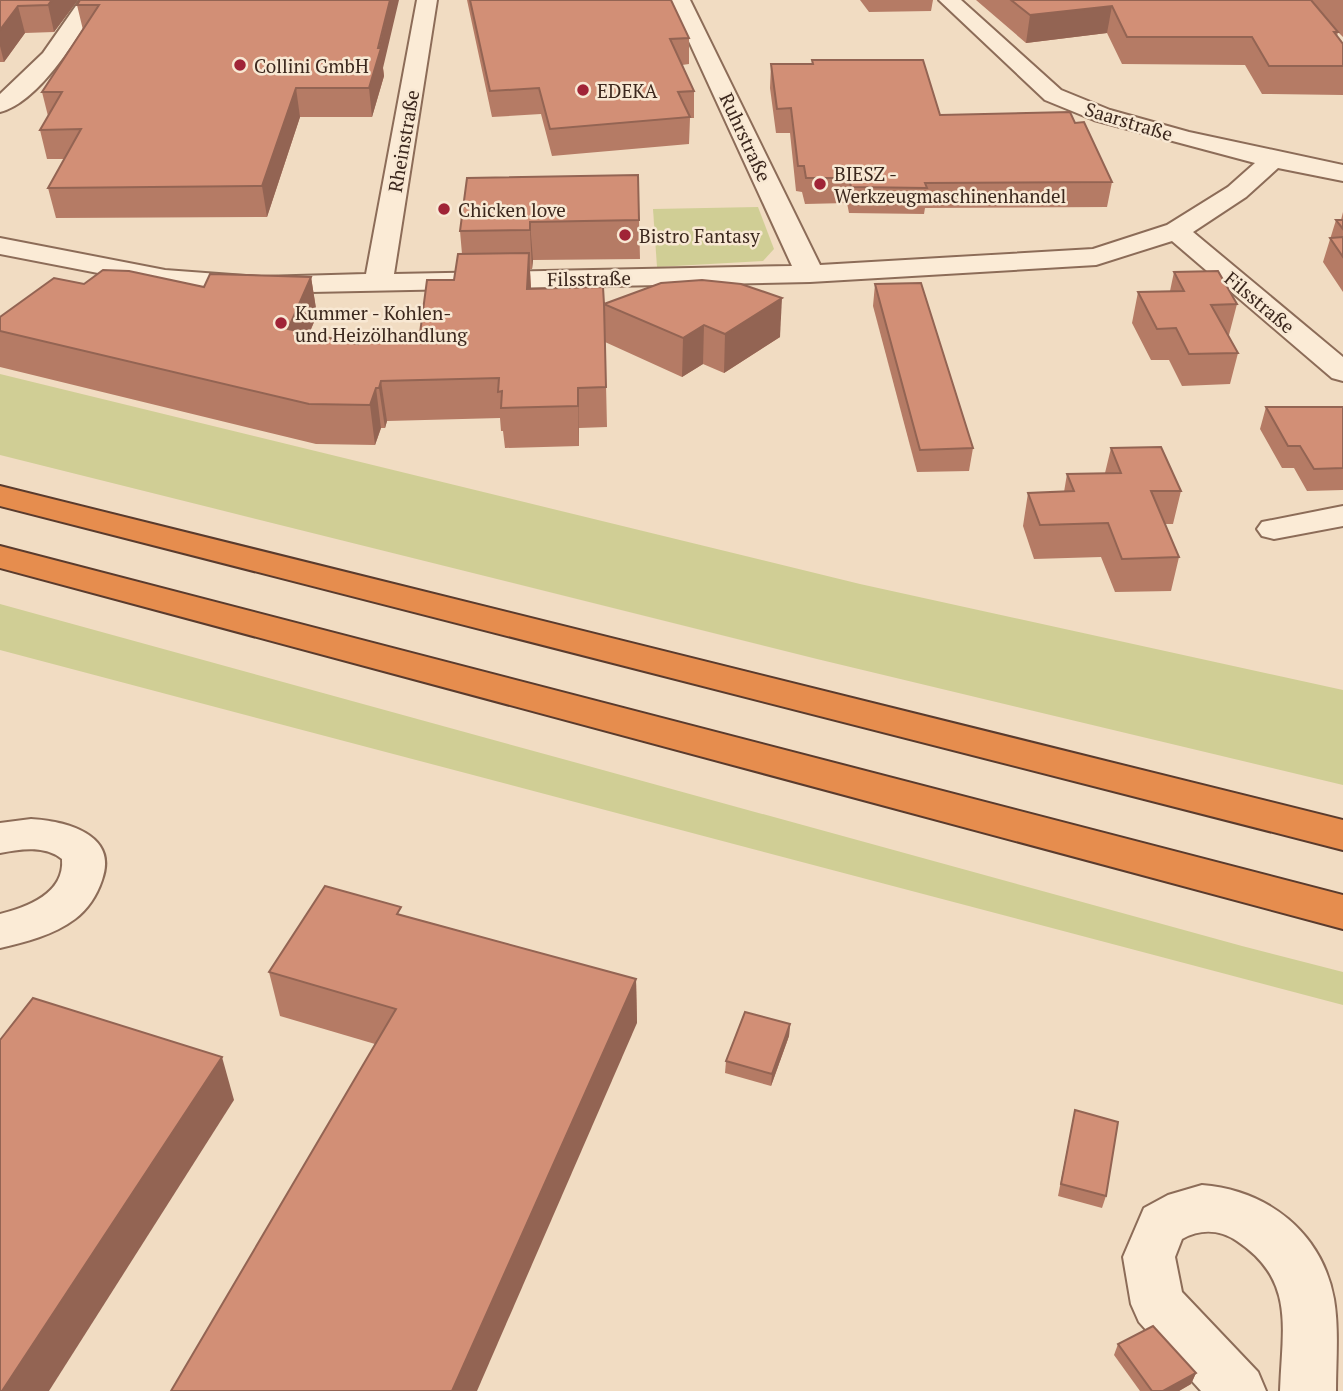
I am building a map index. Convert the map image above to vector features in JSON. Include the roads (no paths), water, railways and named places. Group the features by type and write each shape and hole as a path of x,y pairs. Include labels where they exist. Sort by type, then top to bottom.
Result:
{"highway":[{"path":"0,496 1343,835"},
{"path":"0,557 1343,912"}],"street":[{"path":"0,105 30,82 50,61 90,0"},
{"name":"Rheinstraße","path":"379,282 427,0"},
{"name":"Ruhrstraße","path":"680,0 810,274"},
{"name":"Saarstraße","path":"949,0 1054,95 1102,116 1273,160 1343,173"},
{"name":"Filsstraße","path":"0,246 165,278 261,285 810,274 1096,257 1176,231 1237,192 1273,160"},
{"name":"Filsstraße","path":"1176,231 1343,372"},
{"path":"1274,529 1343,516"},
{"path":"0,838 14,834 45,834 68,839 83,855 86,873 73,895 52,913 0,931"},
{"path":"1238,1391 1158,1304 1149,1257 1162,1224 1187,1211 1223,1210 1259,1223 1281,1246 1300,1272 1307,1304 1308,1391"}],"place":[{"name":"Collini GmbH","path":"240,65"},
{"name":"EDEKA","path":"583,90"},
{"name":"BIESZ - Werkzeugmaschinenhandel","path":"820,184"},
{"name":"Chicken love","path":"444,209"},
{"name":"Bistro Fantasy","path":"625,235"},
{"name":"Kummer - Kohlen- und Heizölhandlung","path":"281,323"}]}
